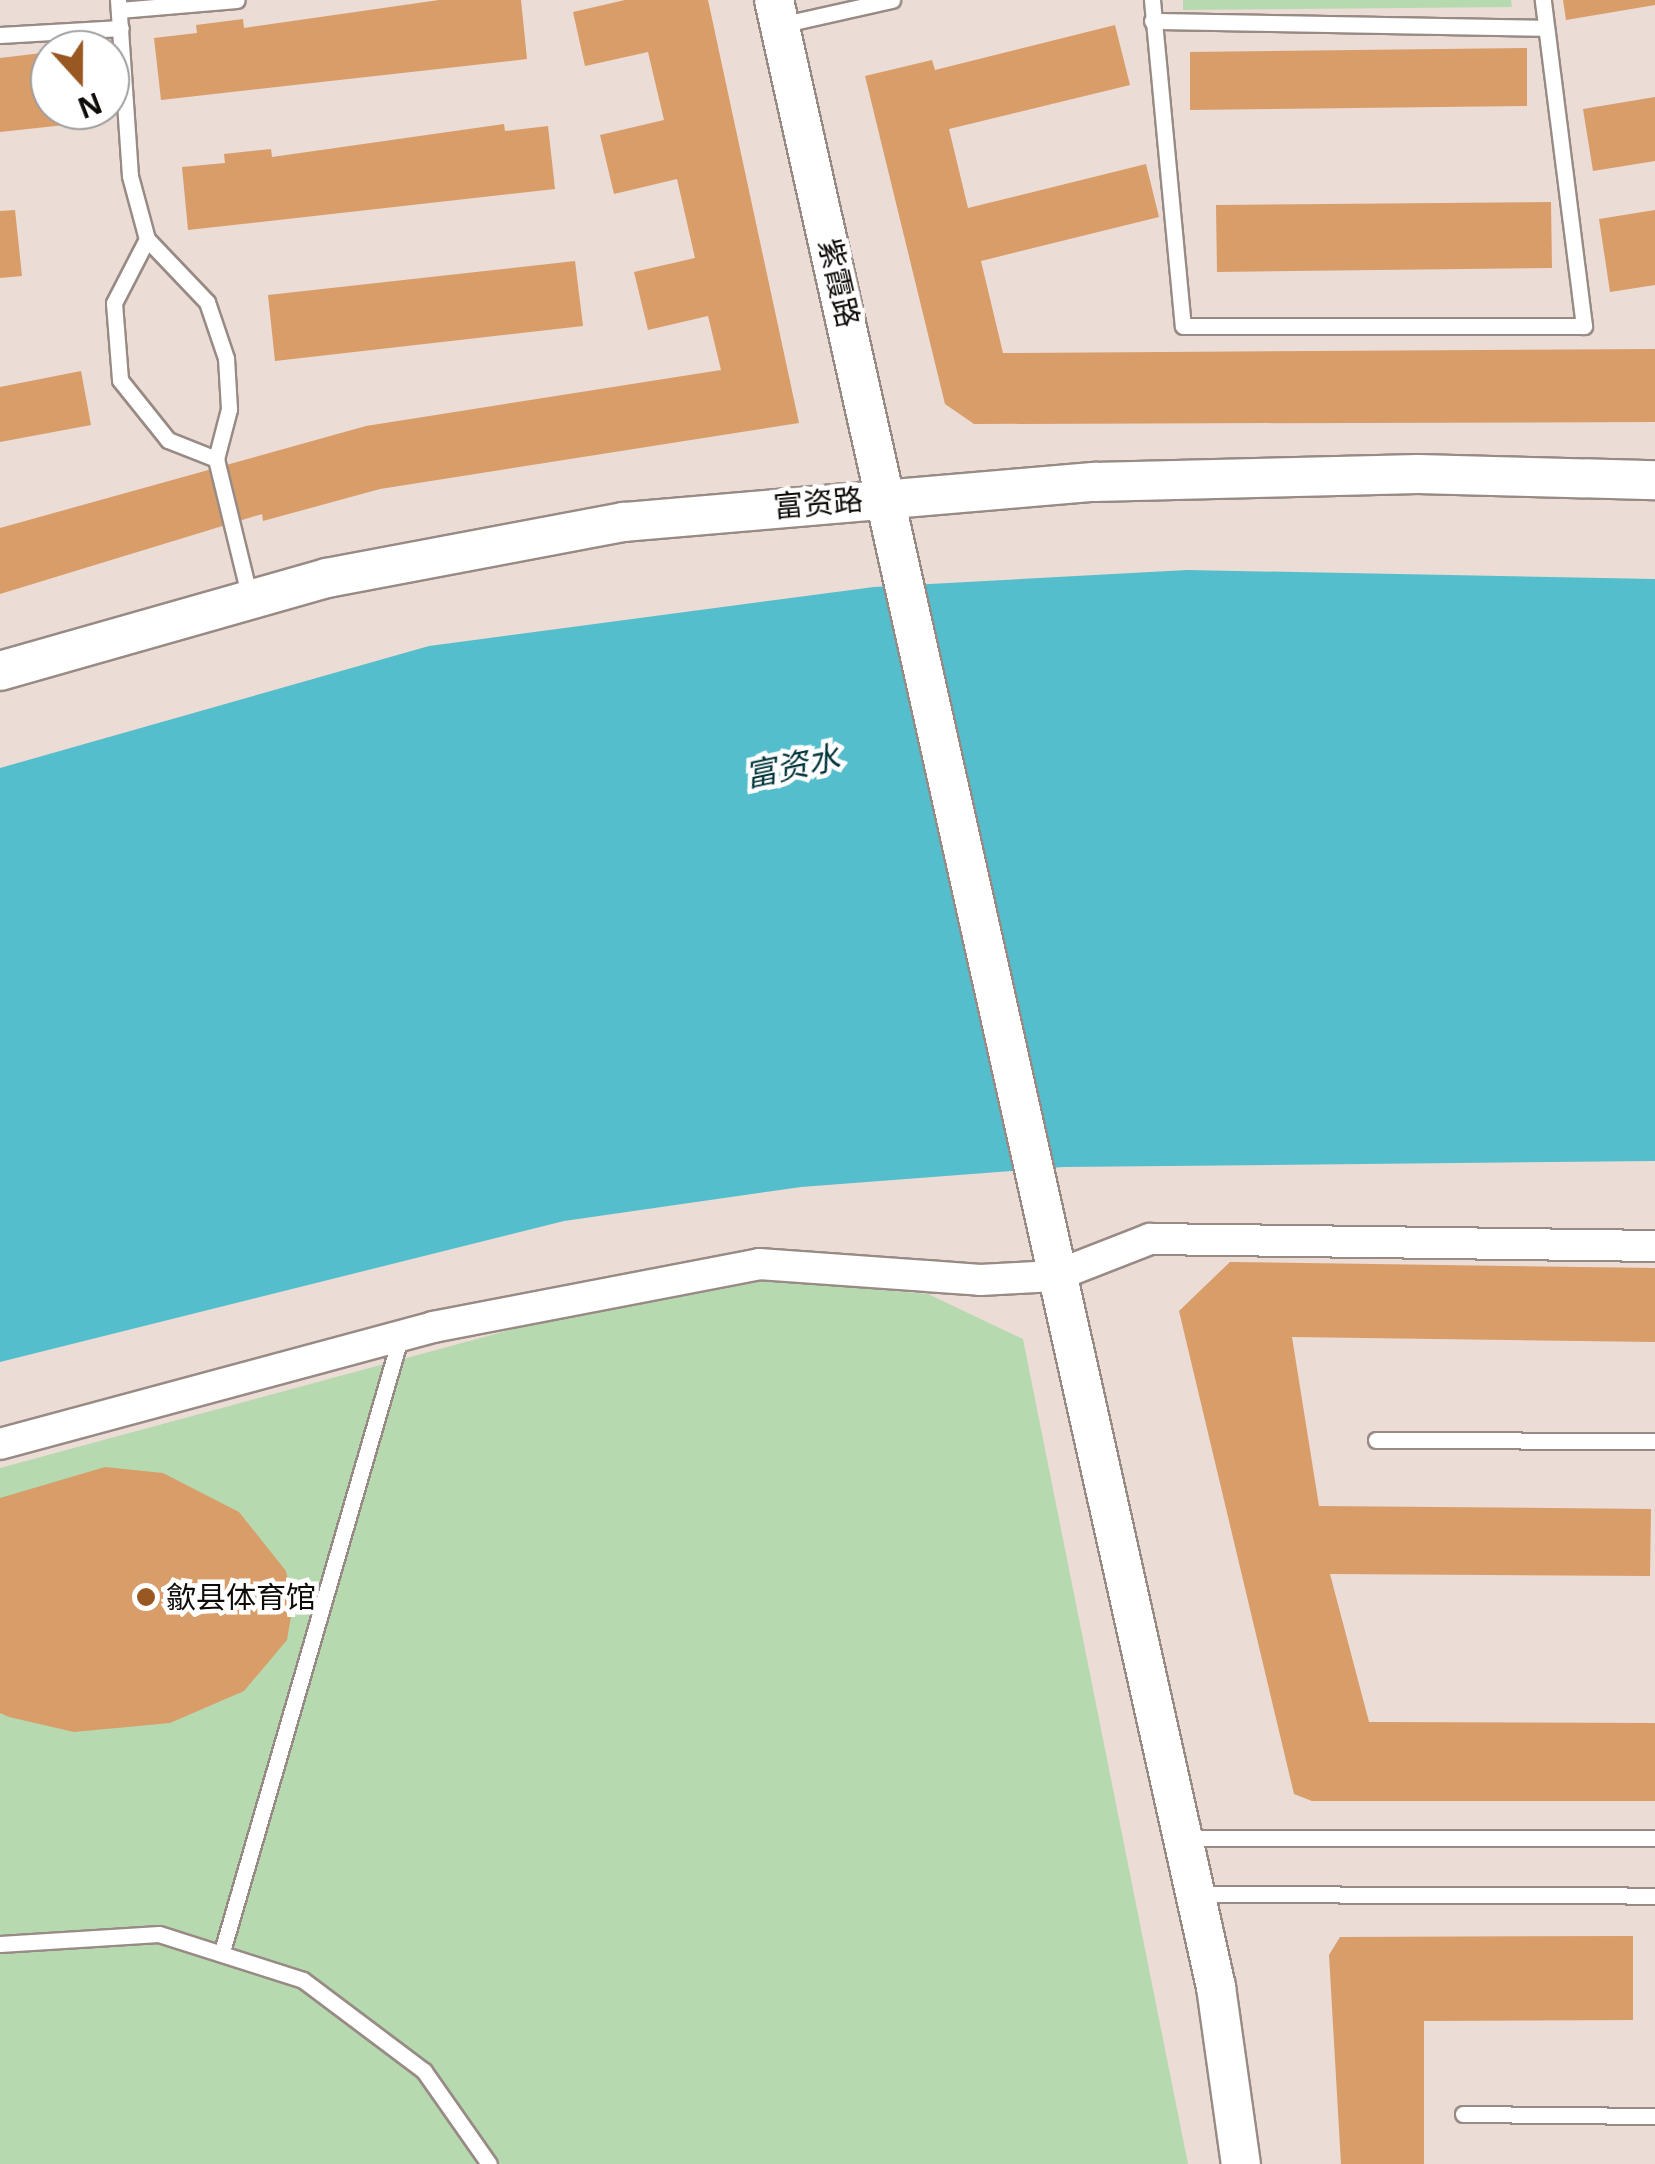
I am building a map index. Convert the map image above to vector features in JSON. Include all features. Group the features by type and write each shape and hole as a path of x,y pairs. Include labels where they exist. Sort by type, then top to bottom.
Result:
{"street":[{"name":"紫霞路","path":"777,13 887,497 1054,1276 1195,1894 1241,2164"},
{"name":"富资路","path":"0,671 250,600 528,536 887,497 1301,476 1655,480"},
{"path":"0,1444 401,1336 759,1264 1054,1276 1150,1239 1655,1246"}],"lane":[{"path":"237,0 119,5 130,176 147,239 190,278 219,330 229,384 216,458 250,600"},
{"path":"777,13 892,0"},
{"path":"1152,0 1183,326 1584,326 1543,0"},
{"path":"1152,21 1546,28"},
{"path":"0,35 121,28"},
{"path":"147,239 114,303 120,380 168,440 216,458"},
{"path":"224,1948 401,1336"},
{"path":"1376,1440 1655,1441"},
{"path":"1182,1838 1655,1838"},
{"path":"1195,1894 1655,1896"},
{"path":"0,1944 108,1931 224,1948 304,1980 387,2036 456,2110 489,2164"},
{"path":"1462,2114 1655,2116"}],"green space":[{"path":"1183,0 1511,0 1512,7 1183,10"},
{"path":"769,1280 928,1294 1023,1339 1188,2164 0,2164 0,1468 525,1326"}],"water":[{"name":"富资水","path":"1187,570 1655,579 1655,1161 1063,1167 801,1187 564,1221 0,1362 0,768 429,646 874,587"}],"building":[{"path":"439,0 521,0 527,59 161,100 154,38 197,33 196,25 243,19 244,28"},
{"path":"625,0 708,0 799,423 380,489 263,521 262,514 0,594 0,528 366,426 721,370 708,316 648,330 634,272 695,258 677,179 614,194 600,135 664,120 648,52 585,66 573,12"},
{"path":"1563,0 1655,0 1655,5 1566,20"},
{"path":"1115,25 1130,85 949,129 968,208 1146,164 1159,217 981,261 1003,353 1655,349 1655,422 974,424 945,404 865,76 932,60 935,70"},
{"path":"1527,48 1527,106 1190,110 1190,52"},
{"path":"30,54 30,129 0,132 0,58"},
{"path":"1655,97 1655,161 1593,171 1583,109"},
{"path":"504,124 505,131 548,126 555,189 188,230 182,167 225,163 224,154 271,149 272,157"},
{"path":"1551,202 1552,268 1217,272 1216,205"},
{"path":"15,210 22,276 0,278 0,211"},
{"path":"1655,210 1655,285 1610,292 1599,219"},
{"path":"575,261 583,326 275,361 268,295"},
{"path":"81,371 91,425 0,442 0,387"},
{"path":"1230,1262 1655,1268 1655,1342 1292,1337 1319,1506 1651,1509 1650,1576 1330,1574 1369,1722 1655,1723 1655,1801 1312,1801 1294,1794 1179,1311"},
{"name":"歙县体育馆","path":"105,1467 163,1473 239,1512 286,1571 293,1605 287,1640 244,1691 170,1723 74,1732 9,1717 0,1713 0,1498"},
{"path":"1633,1936 1633,2020 1424,2021 1424,2164 1341,2164 1329,1955 1340,1937"}],"place":[{"name":"歙县体育馆","path":"146,1597"}]}
